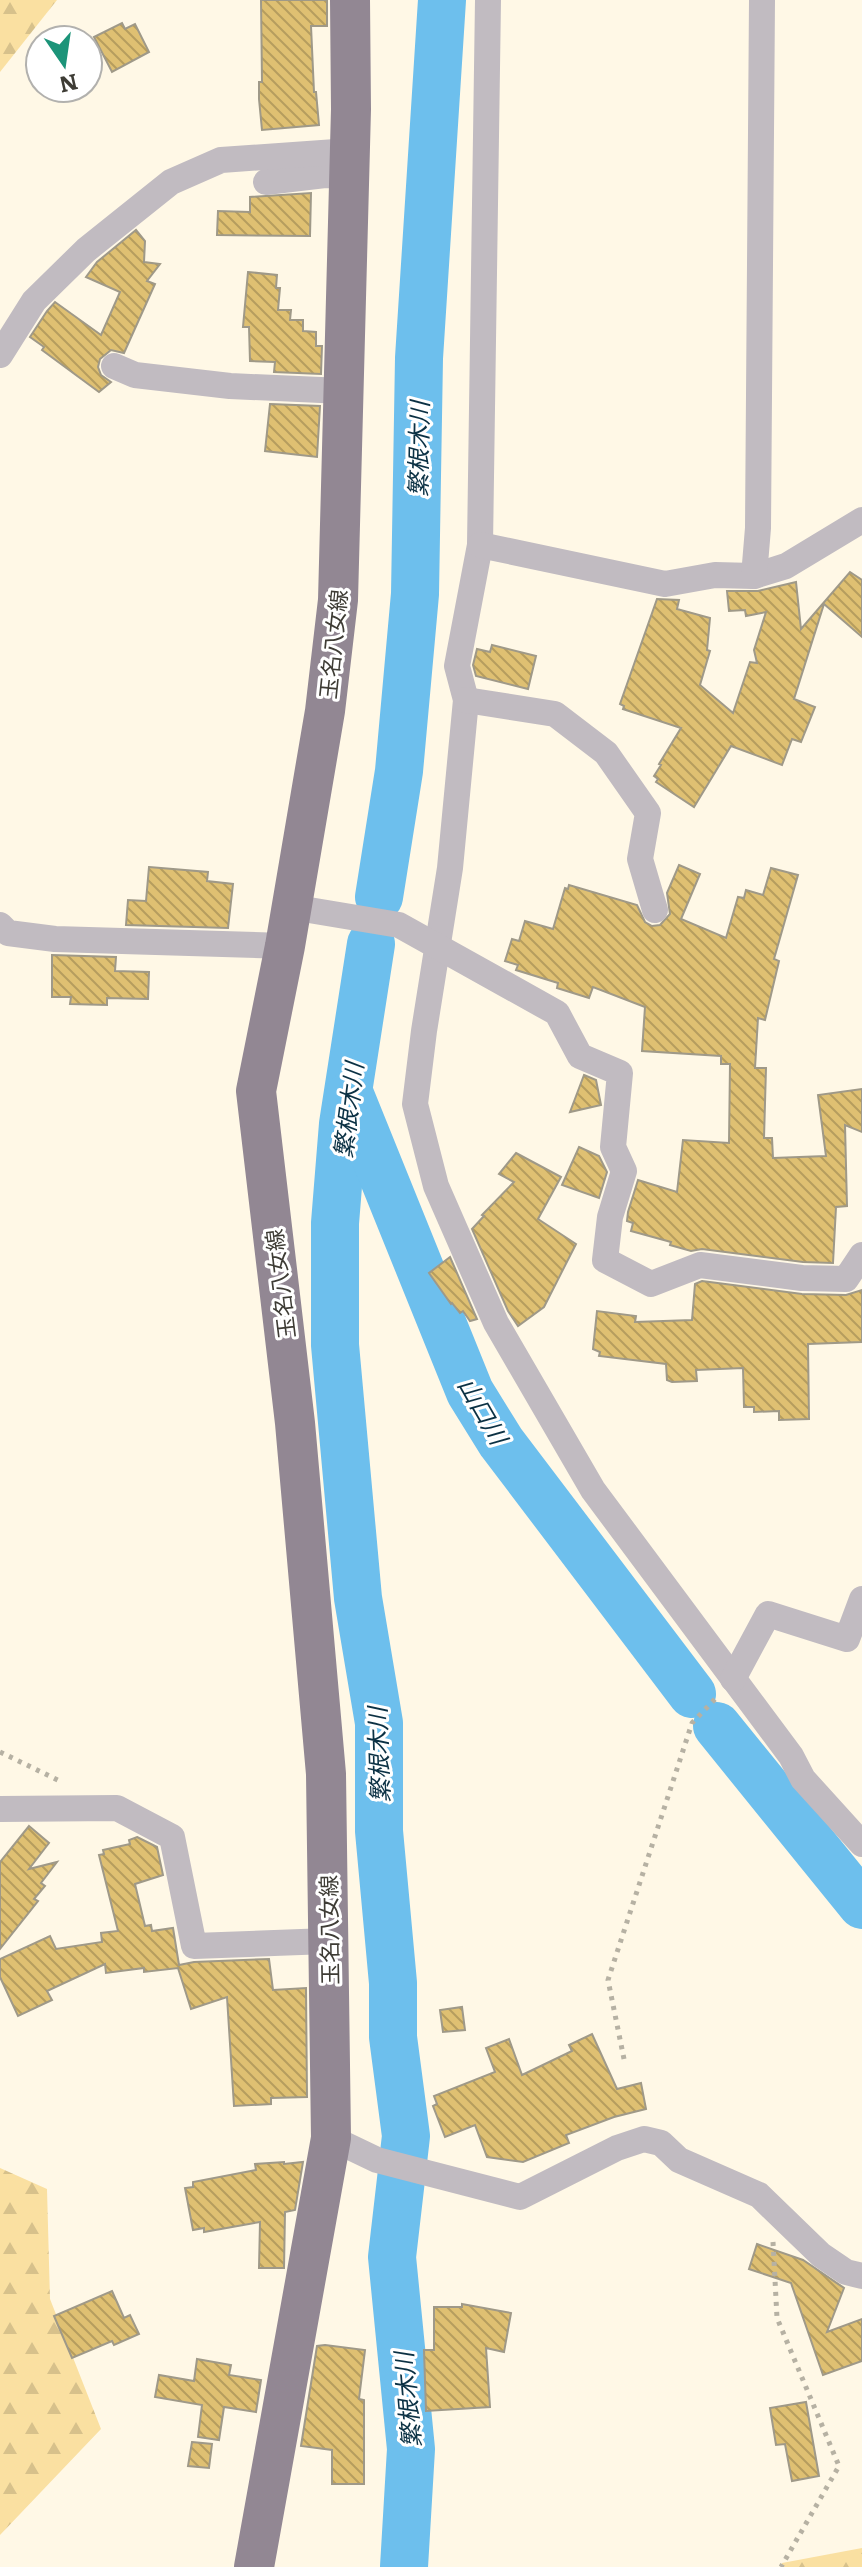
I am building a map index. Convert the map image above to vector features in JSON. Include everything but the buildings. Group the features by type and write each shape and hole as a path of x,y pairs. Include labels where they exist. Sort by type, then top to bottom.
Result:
{"main road":[{"name":"玉名八女線","path":"254,2567 331,2138 326,1774 295,1423 256,1091 285,946 325,711 338,600 350,164 350,0"}],"street":[{"path":"488,0 480,545 457,666 466,700 450,868 415,1104 436,1186 496,1323 593,1490 791,1756 803,1779 862,1844"},
{"path":"754,576 758,528 762,0"},
{"path":"0,355 34,301 86,250 171,182 221,160 350,164"},
{"path":"266,182 325,175 350,164"},
{"path":"114,366 135,375 230,386 343,391"},
{"path":"480,545 665,584 715,575 754,576 786,566 862,520"},
{"path":"466,700 555,714 606,753 648,813 640,859 655,910"},
{"path":"291,907 399,925 557,1013 580,1056 620,1073 613,1147 624,1171 610,1217 605,1260 651,1284 700,1265 802,1278 846,1279 862,1255"},
{"path":"0,925 8,933 55,939 285,946"},
{"path":"733,1679 768,1614 854,1642 862,1599"},
{"path":"0,1809 117,1808 172,1837 194,1946 328,1941"},
{"path":"331,2138 377,2160 520,2197 617,2148 644,2139 661,2143 679,2160 759,2195 821,2255 846,2272 862,2276"}],"path":[{"path":"624,2059 608,1980 692,1723 733,1679"},
{"path":"771,2205 777,2318 839,2466 781,2567"}],"green space":[{"path":"0,0 57,0 38,24 24,24 24,42 0,72"},
{"path":"0,2168 47,2189 50,2299 101,2429 0,2535"},
{"path":"862,2548 862,2567 782,2567 782,2563"}],"waterway":[{"name":"繁根木川","path":"379,897 399,771 415,594 419,358 442,0"},
{"name":"繁根木川","path":"371,944 343,1124 335,1223 335,1345 358,1598 379,1723 379,1831 393,1983 393,2037 406,2136 392,2257 411,2449 404,2567"},
{"name":"山口川","path":"350,1095 470,1392 501,1442 692,1694"},
{"name":"山口川","path":"717,1726 862,1905"}]}
